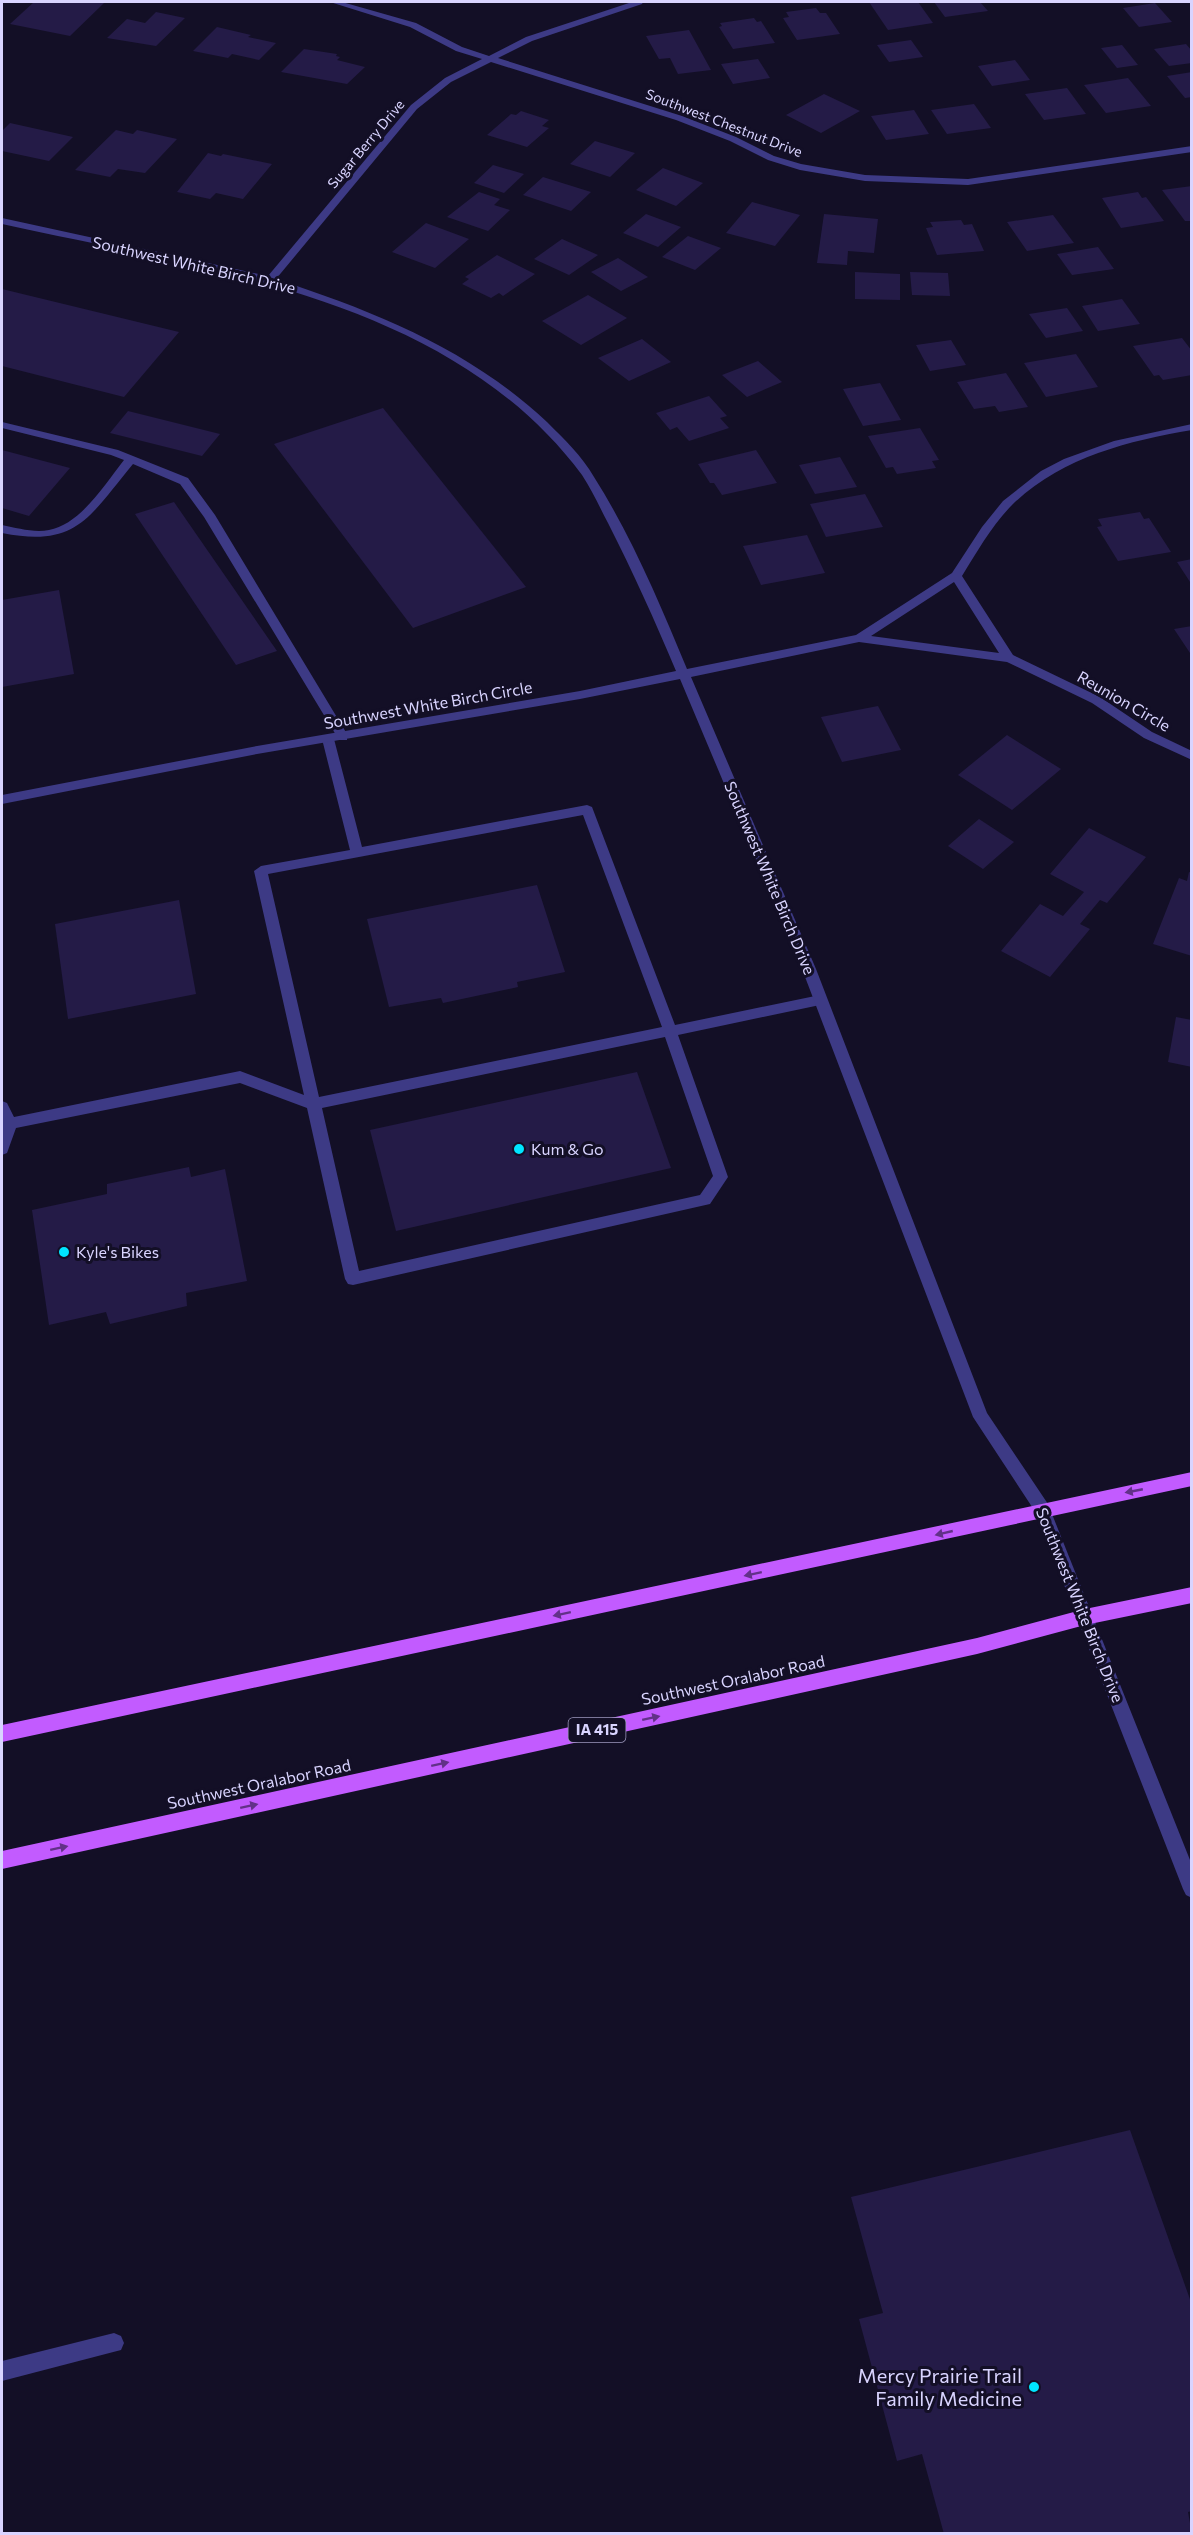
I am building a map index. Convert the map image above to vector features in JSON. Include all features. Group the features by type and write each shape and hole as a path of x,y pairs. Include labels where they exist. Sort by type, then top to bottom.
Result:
{"main road":[{"path":"2,1734 1042,1509 1191,1479"},
{"name":"Southwest Oralabor Road","path":"2,1860 976,1646 1085,1617 1191,1595"}],"street":[{"name":"Southwest Chestnut Drive","path":"334,2 413,25 459,49 679,118 733,139 771,158 800,167 865,178 968,182 1191,149"},
{"name":"Sugar Berry Drive","path":"270,280 414,107 448,80 528,39 639,2"},
{"name":"Southwest White Birch Drive","path":"2,221 270,280 350,307 415,335 477,372 523,406 548,429 589,477 644,581 820,1000 981,1418 1042,1509 1191,1889"},
{"path":"2,425 131,459 184,481 209,515 343,736"},
{"path":"1009,658 956,576 1008,502 1046,472 1111,445 1191,428"},
{"path":"2,529 38,535 56,533 88,511 131,459"},
{"name":"Southwest White Birch Circle","path":"859,638 956,576"},
{"name":"Southwest White Birch Circle","path":"2,800 343,736 488,712 859,638 1009,658"},
{"name":"Reunion Circle","path":"1009,658 1096,700 1148,735 1191,756"},
{"path":"328,739 357,853"},
{"path":"587,810 721,1177 705,1200 353,1279 261,871 357,853 587,810"},
{"path":"9,1124 240,1077 313,1104 820,1000"},
{"path":"2,1107 9,1124 7,1140 2,1149"},
{"path":"2,2371 114,2343"}],"building":[{"path":"34,2 104,3 70,36 10,24"},
{"path":"869,2 918,2 933,23 888,30"},
{"path":"934,2 980,2 988,11 945,17"},
{"path":"1155,3 1172,22 1139,27 1123,8"},
{"path":"816,8 820,13 826,13 840,34 797,40 783,18 789,17 786,12"},
{"path":"156,12 185,18 156,46 107,38 127,19 145,23"},
{"path":"754,18 757,22 761,21 775,43 733,49 719,27 722,26 720,23"},
{"path":"217,27 276,43 259,60 232,54 228,58 193,51"},
{"path":"689,30 711,70 678,74 670,58 659,59 646,36"},
{"path":"911,40 923,57 889,62 877,45"},
{"path":"1186,44 1192,51 1192,63 1169,66 1154,49"},
{"path":"1122,45 1138,65 1117,68 1101,48"},
{"path":"304,49 337,54 336,56 340,57 337,60 365,67 347,84 281,72"},
{"path":"758,59 770,78 733,84 721,64"},
{"path":"1015,60 1030,80 992,86 978,66"},
{"path":"1192,72 1192,97 1185,98 1167,76"},
{"path":"1128,78 1151,106 1106,113 1084,85"},
{"path":"1067,88 1086,114 1044,120 1025,94"},
{"path":"824,94 860,111 821,133 786,115"},
{"path":"974,104 991,128 947,134 931,110"},
{"path":"914,110 929,134 886,140 871,116"},
{"path":"521,111 549,120 542,126 549,128 527,147 487,135 511,114 516,115"},
{"path":"10,123 73,137 49,161 2,151 2,131"},
{"path":"116,130 133,134 137,130 177,139 145,173 118,169 110,177 75,170"},
{"path":"595,141 635,153 610,177 570,164"},
{"path":"208,153 272,164 243,199 216,193 210,199 177,192"},
{"path":"493,165 524,174 504,193 474,183"},
{"path":"663,168 703,183 676,206 636,190"},
{"path":"543,177 591,192 571,211 523,195"},
{"path":"1192,186 1192,221 1185,221 1162,190"},
{"path":"479,192 500,199 494,205 510,210 488,231 447,217"},
{"path":"1138,192 1142,198 1146,197 1164,221 1121,228 1102,198"},
{"path":"752,202 800,215 775,246 726,233"},
{"path":"646,214 681,227 658,247 623,233"},
{"path":"824,214 878,219 874,253 848,251 847,265 817,263"},
{"path":"1053,215 1074,243 1027,251 1007,222"},
{"path":"961,220 964,225 972,224 984,251 937,255 926,228 933,227 930,222"},
{"path":"426,223 469,239 435,268 392,252"},
{"path":"688,236 721,248 695,270 662,257"},
{"path":"562,239 598,255 569,275 534,259"},
{"path":"1098,247 1114,269 1072,275 1057,254"},
{"path":"497,255 535,274 503,296 499,293 491,298 462,284 469,279 465,277"},
{"path":"618,258 648,277 621,291 591,272"},
{"path":"855,272 900,274 900,300 855,299"},
{"path":"910,272 948,273 950,296 912,295"},
{"path":"2,289 179,332 124,397 2,366"},
{"path":"588,295 627,318 581,345 542,321"},
{"path":"1122,299 1140,324 1098,331 1082,306"},
{"path":"1067,308 1083,331 1046,338 1029,314"},
{"path":"1182,338 1192,351 1192,375 1163,380 1159,375 1154,376 1133,346"},
{"path":"642,339 671,362 629,381 598,358"},
{"path":"951,340 966,365 930,371 916,345"},
{"path":"1076,354 1098,387 1046,397 1024,363"},
{"path":"758,361 782,382 747,397 722,375"},
{"path":"1006,373 1028,407 999,412 995,406 974,409 957,382"},
{"path":"880,383 901,420 863,426 843,389"},
{"path":"709,396 727,416 720,418 729,428 689,441 677,427 670,430 656,413"},
{"path":"383,408 526,587 413,628 274,444"},
{"path":"128,411 220,434 202,456 110,433"},
{"path":"920,428 939,460 932,461 936,468 897,474 893,467 886,468 868,436"},
{"path":"2,450 70,468 29,516 2,508"},
{"path":"756,450 777,483 722,495 714,483 710,483 698,464"},
{"path":"840,457 857,487 815,494 799,465"},
{"path":"865,494 883,527 826,537 810,504"},
{"path":"174,502 277,651 236,665 135,514"},
{"path":"1140,512 1144,519 1149,518 1171,552 1118,561 1097,527 1102,526 1098,519"},
{"path":"807,535 825,573 761,585 743,546"},
{"path":"1192,559 1192,585 1177,562"},
{"path":"59,590 74,674 2,687 2,600"},
{"path":"1192,626 1192,656 1174,629"},
{"path":"878,706 901,750 842,762 821,717"},
{"path":"1007,735 1061,769 1012,810 958,775"},
{"path":"979,819 1014,842 983,869 948,846"},
{"path":"1089,828 1146,857 1107,903 1100,900 1080,924 1090,929 1050,977 1001,951 1040,904 1063,916 1084,892 1050,874"},
{"path":"1189,872 1192,873 1192,956 1153,944 1179,878 1187,881"},
{"path":"537,885 565,972 517,982 518,987 443,1003 441,998 389,1007 367,919"},
{"path":"179,900 196,994 68,1019 55,924"},
{"path":"1176,1017 1192,1020 1192,1067 1168,1062"},
{"name":"Kum & Go","path":"637,1072 671,1168 396,1231 370,1130"},
{"path":"189,1167 191,1177 225,1169 247,1281 186,1293 187,1306 110,1324 106,1312 49,1325 32,1210 107,1194 107,1184"},
{"name":"Mercy Prairie Trail Family Medicine","path":"1130,2130 1192,2305 1192,2511 1188,2512 1192,2534 944,2534 922,2454 897,2461 859,2319 883,2313 851,2197"}],"place":[{"name":"Kum & Go","path":"519,1149"},
{"name":"Kyle's Bikes","path":"64,1252"},
{"name":"Mercy Prairie Trail Family Medicine","path":"1034,2387"}]}
